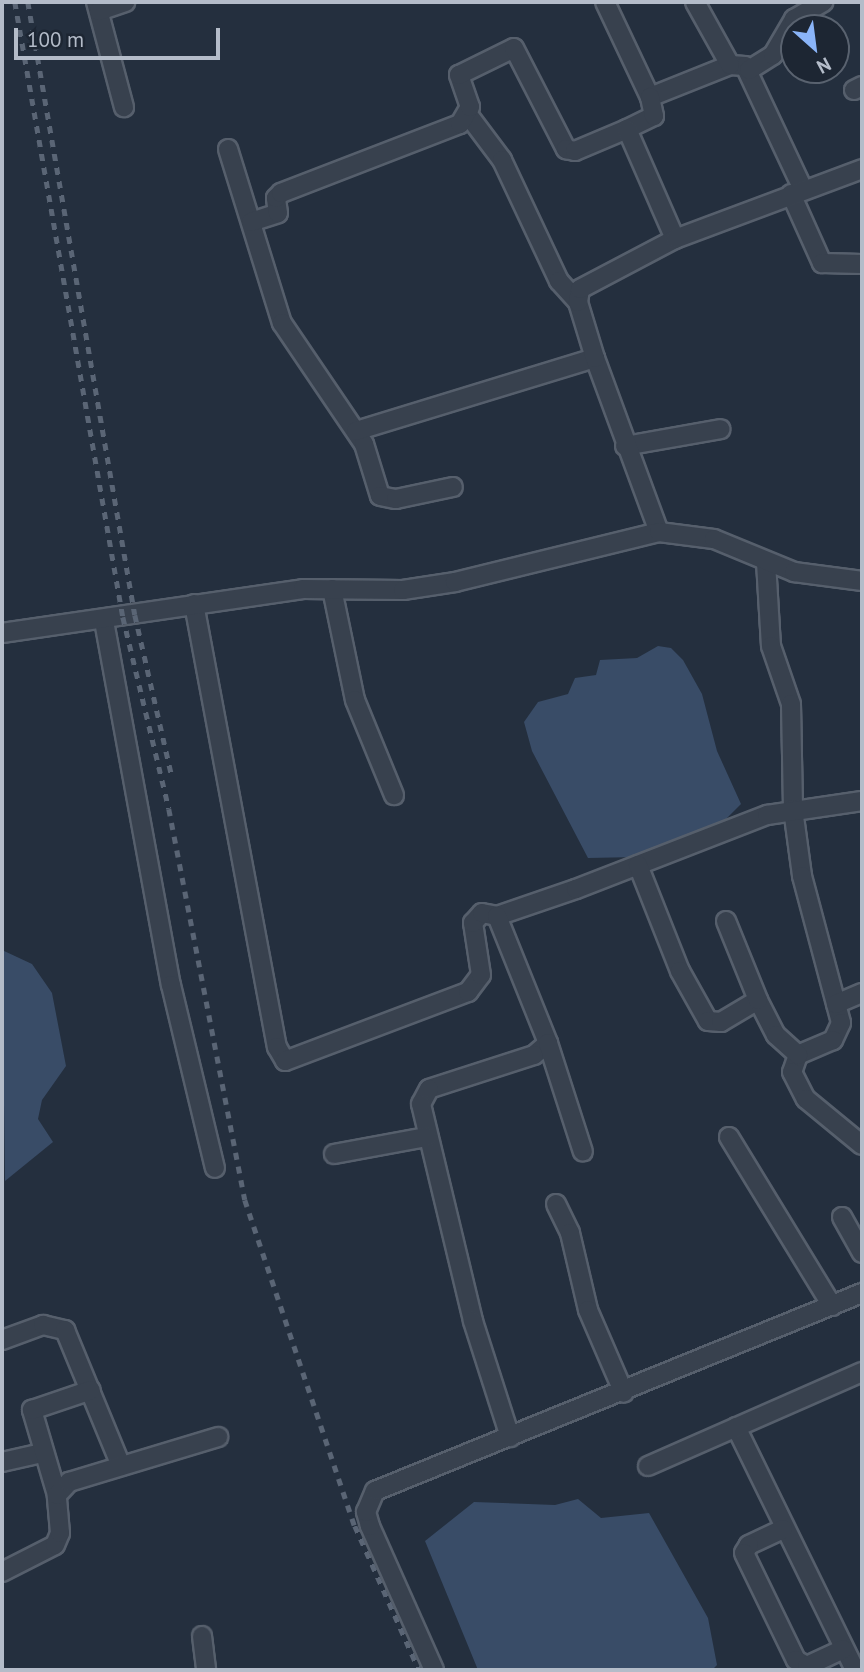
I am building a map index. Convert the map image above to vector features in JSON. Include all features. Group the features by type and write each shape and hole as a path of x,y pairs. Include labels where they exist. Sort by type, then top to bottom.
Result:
{"street":[{"path":"124,107 97,7 125,2"},
{"path":"605,2 650,97 654,116 575,151 566,149 514,48 459,75 469,116 502,160 559,281 578,302 625,446 659,532"},
{"path":"695,2 730,65"},
{"path":"749,70 773,55 794,19 824,2"},
{"path":"650,97 730,65 741,64 749,70 822,263 862,264"},
{"path":"251,222 278,213 276,198 281,193 469,116"},
{"path":"627,129 675,239"},
{"path":"228,149 286,332 356,431 384,499 453,487"},
{"path":"578,302 587,281 675,239 862,169"},
{"path":"356,431 595,358"},
{"path":"625,446 721,429"},
{"path":"2,633 104,621 194,604 332,590 403,590 455,582 659,532 715,539 794,572 862,581"},
{"path":"765,562 771,646 791,704 793,810 802,876 836,1004 839,1032 798,1055 792,1072 799,1091 862,1145"},
{"path":"332,590 355,700 394,795"},
{"path":"194,604 280,1057 297,1059 468,992 482,964 473,923 482,913 497,916 793,810 862,801"},
{"path":"104,621 171,985 215,1168"},
{"path":"638,865 680,971 709,1021 721,1022 758,1000"},
{"path":"497,916 548,1043 583,1152"},
{"path":"726,921 758,1000 776,1035 798,1055"},
{"path":"836,1004 862,993"},
{"path":"510,1437 473,1321 421,1104 429,1088 534,1055 548,1043"},
{"path":"334,1154 427,1137"},
{"path":"729,1137 832,1306"},
{"path":"556,1204 570,1233 589,1310 624,1393"},
{"path":"842,1217 862,1253"},
{"path":"434,1670 370,1526 369,1499 384,1485 624,1393 862,1293"},
{"path":"2,1340 43,1325 60,1326 91,1391 121,1466"},
{"path":"648,1466 862,1372"},
{"path":"2,1572 55,1545 60,1533 57,1495 42,1453 32,1410 91,1391"},
{"path":"736,1427 783,1530 855,1670"},
{"path":"57,1495 69,1482 218,1437"},
{"path":"2,1462 42,1453"},
{"path":"783,1530 749,1545 744,1553 796,1660 807,1666 843,1649"},
{"path":"202,1636 205,1670"}],"water":[{"path":"658,646 671,648 683,660 702,694 717,751 741,804 721,824 637,857 588,858 532,751 524,722 538,702 568,694 575,678 596,675 600,660 637,658"},
{"path":"2,950 32,964 52,993 66,1066 42,1100 38,1119 53,1142 5,1181"},
{"path":"578,1499 601,1518 649,1513 708,1618 717,1665 712,1670 478,1670 425,1541 474,1502 555,1505"}],"railway":[{"path":"15,2 123,617 169,809 245,1200 355,1526 419,1670"},
{"path":"28,2 135,615 172,776"}]}
